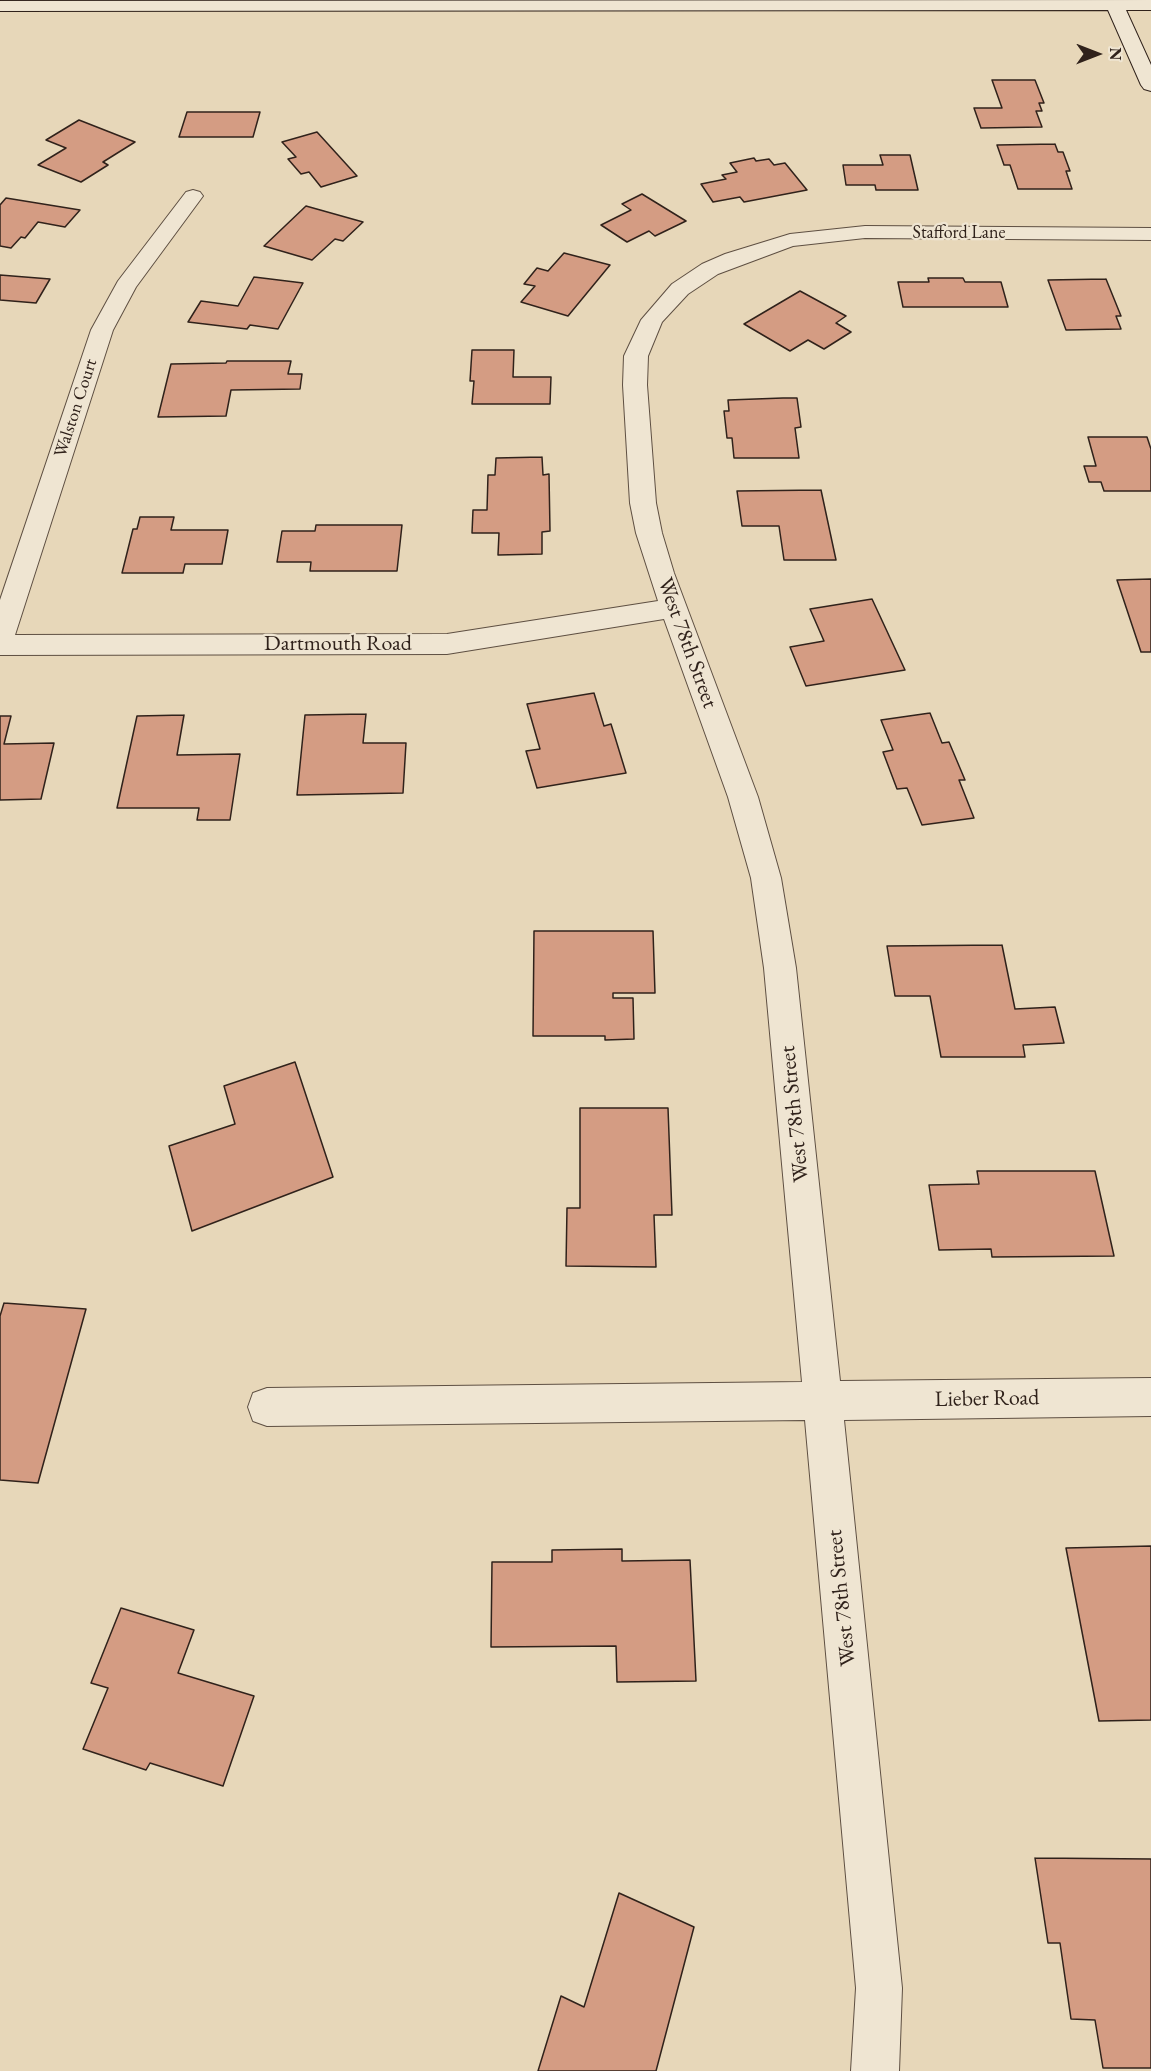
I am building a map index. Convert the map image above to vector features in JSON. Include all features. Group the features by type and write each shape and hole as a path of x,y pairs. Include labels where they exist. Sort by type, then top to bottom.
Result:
{"street":[{"path":"1113,2 1151,85"},
{"path":"0,6 1113,2 1151,5"},
{"name":"Walston Court","path":"0,643 102,330 126,285 193,196"},
{"name":"Stafford Lane","path":"769,246 799,238 865,232 1151,234"},
{"name":"West 78th Street","path":"769,246 710,269 680,289 652,320 636,356 634,375 643,503 649,532 674,608 743,796 766,878 780,968 878,1978 875,2071"},
{"name":"Dartmouth Road","path":"0,643 447,644 674,608"},
{"name":"Lieber Road","path":"267,1407 1151,1398"}],"building":[{"path":"992,80 1035,80 1044,103 1039,103 1042,111 1036,111 1042,127 981,128 974,108 1002,108"},
{"path":"187,112 260,112 253,137 179,137"},
{"path":"79,120 135,142 103,162 108,165 81,182 38,165 66,148 46,140"},
{"path":"317,132 357,176 321,187 309,172 301,174 288,159 296,157 282,142"},
{"path":"1055,144 1058,152 1063,152 1070,171 1066,171 1072,189 1018,189 1010,165 1004,165 997,145"},
{"path":"880,155 910,155 918,190 876,190 875,185 846,185 843,165 883,165"},
{"path":"754,158 756,161 769,159 774,165 785,163 807,190 744,202 740,197 713,202 701,184 726,179 722,175 737,172 730,163"},
{"path":"642,194 686,221 655,236 649,231 627,242 601,225 631,210 622,204"},
{"path":"6,198 80,210 65,227 38,222 25,238 21,237 11,248 0,246 0,205"},
{"path":"306,206 363,222 343,241 335,239 312,260 264,246"},
{"path":"564,253 610,265 568,316 521,302 535,286 524,284 537,268 548,271"},
{"path":"0,275 50,279 36,303 0,300"},
{"path":"254,277 303,283 278,329 250,325 247,329 188,322 201,301 238,306"},
{"path":"928,278 963,278 965,282 1001,282 1008,307 903,307 898,282 929,282"},
{"path":"1106,279 1121,316 1116,316 1121,329 1066,330 1048,280"},
{"path":"800,291 846,316 836,323 851,332 824,349 808,340 790,351 744,324"},
{"path":"472,350 514,350 513,377 551,377 550,404 472,404 474,381 470,381"},
{"path":"227,361 291,361 288,374 302,374 300,389 231,390 226,416 158,417 171,364 226,363"},
{"path":"797,398 801,427 795,428 799,458 734,458 732,438 727,438 724,411 729,411 728,400"},
{"path":"1088,437 1147,437 1151,449 1151,491 1104,491 1101,482 1089,482 1084,466 1096,466"},
{"path":"542,457 543,475 549,474 550,531 542,532 542,554 498,555 499,533 472,533 473,510 487,510 488,475 495,475 496,458"},
{"path":"821,490 836,560 784,560 779,526 742,526 737,491"},
{"path":"140,517 174,517 171,530 228,530 222,564 185,564 183,573 122,573 133,529 137,529"},
{"path":"316,525 402,525 397,571 310,571 311,562 277,562 282,531 315,531"},
{"path":"1151,579 1151,652 1141,652 1117,580"},
{"path":"872,599 905,670 806,686 790,647 824,641 810,609"},
{"path":"594,693 604,726 611,724 626,773 537,788 526,751 540,749 527,704"},
{"path":"930,713 942,743 949,742 965,780 959,780 974,818 922,825 907,788 897,789 883,752 893,750 881,720"},
{"path":"366,714 363,743 406,743 403,793 297,795 305,715"},
{"path":"184,715 177,755 240,754 230,820 197,820 199,808 117,808 137,716"},
{"path":"0,716 11,716 4,744 54,743 41,799 0,800"},
{"path":"534,931 653,931 655,993 613,993 613,998 633,998 634,1039 605,1040 605,1036 533,1036"},
{"path":"1002,945 1015,1009 1055,1007 1064,1043 1023,1045 1025,1057 941,1057 930,996 895,996 887,946"},
{"path":"295,1062 333,1177 192,1231 169,1146 235,1124 224,1086"},
{"path":"580,1108 668,1108 672,1215 654,1215 656,1267 566,1266 567,1208 580,1208"},
{"path":"977,1171 1095,1171 1114,1256 992,1257 991,1249 939,1250 929,1185 979,1184"},
{"path":"4,1303 86,1309 38,1483 0,1480 0,1316"},
{"path":"1151,1546 1151,1720 1099,1721 1066,1548"},
{"path":"622,1549 622,1561 690,1560 696,1681 617,1682 616,1646 491,1647 492,1562 552,1562 552,1550"},
{"path":"121,1608 194,1630 178,1673 254,1696 223,1786 150,1763 146,1770 83,1749 108,1688 91,1683"},
{"path":"1035,1858 1151,1859 1151,2068 1103,2068 1095,2020 1071,2019 1060,1943 1048,1943"},
{"path":"619,1893 694,1927 656,2071 538,2071 561,1996 584,2007"}]}
